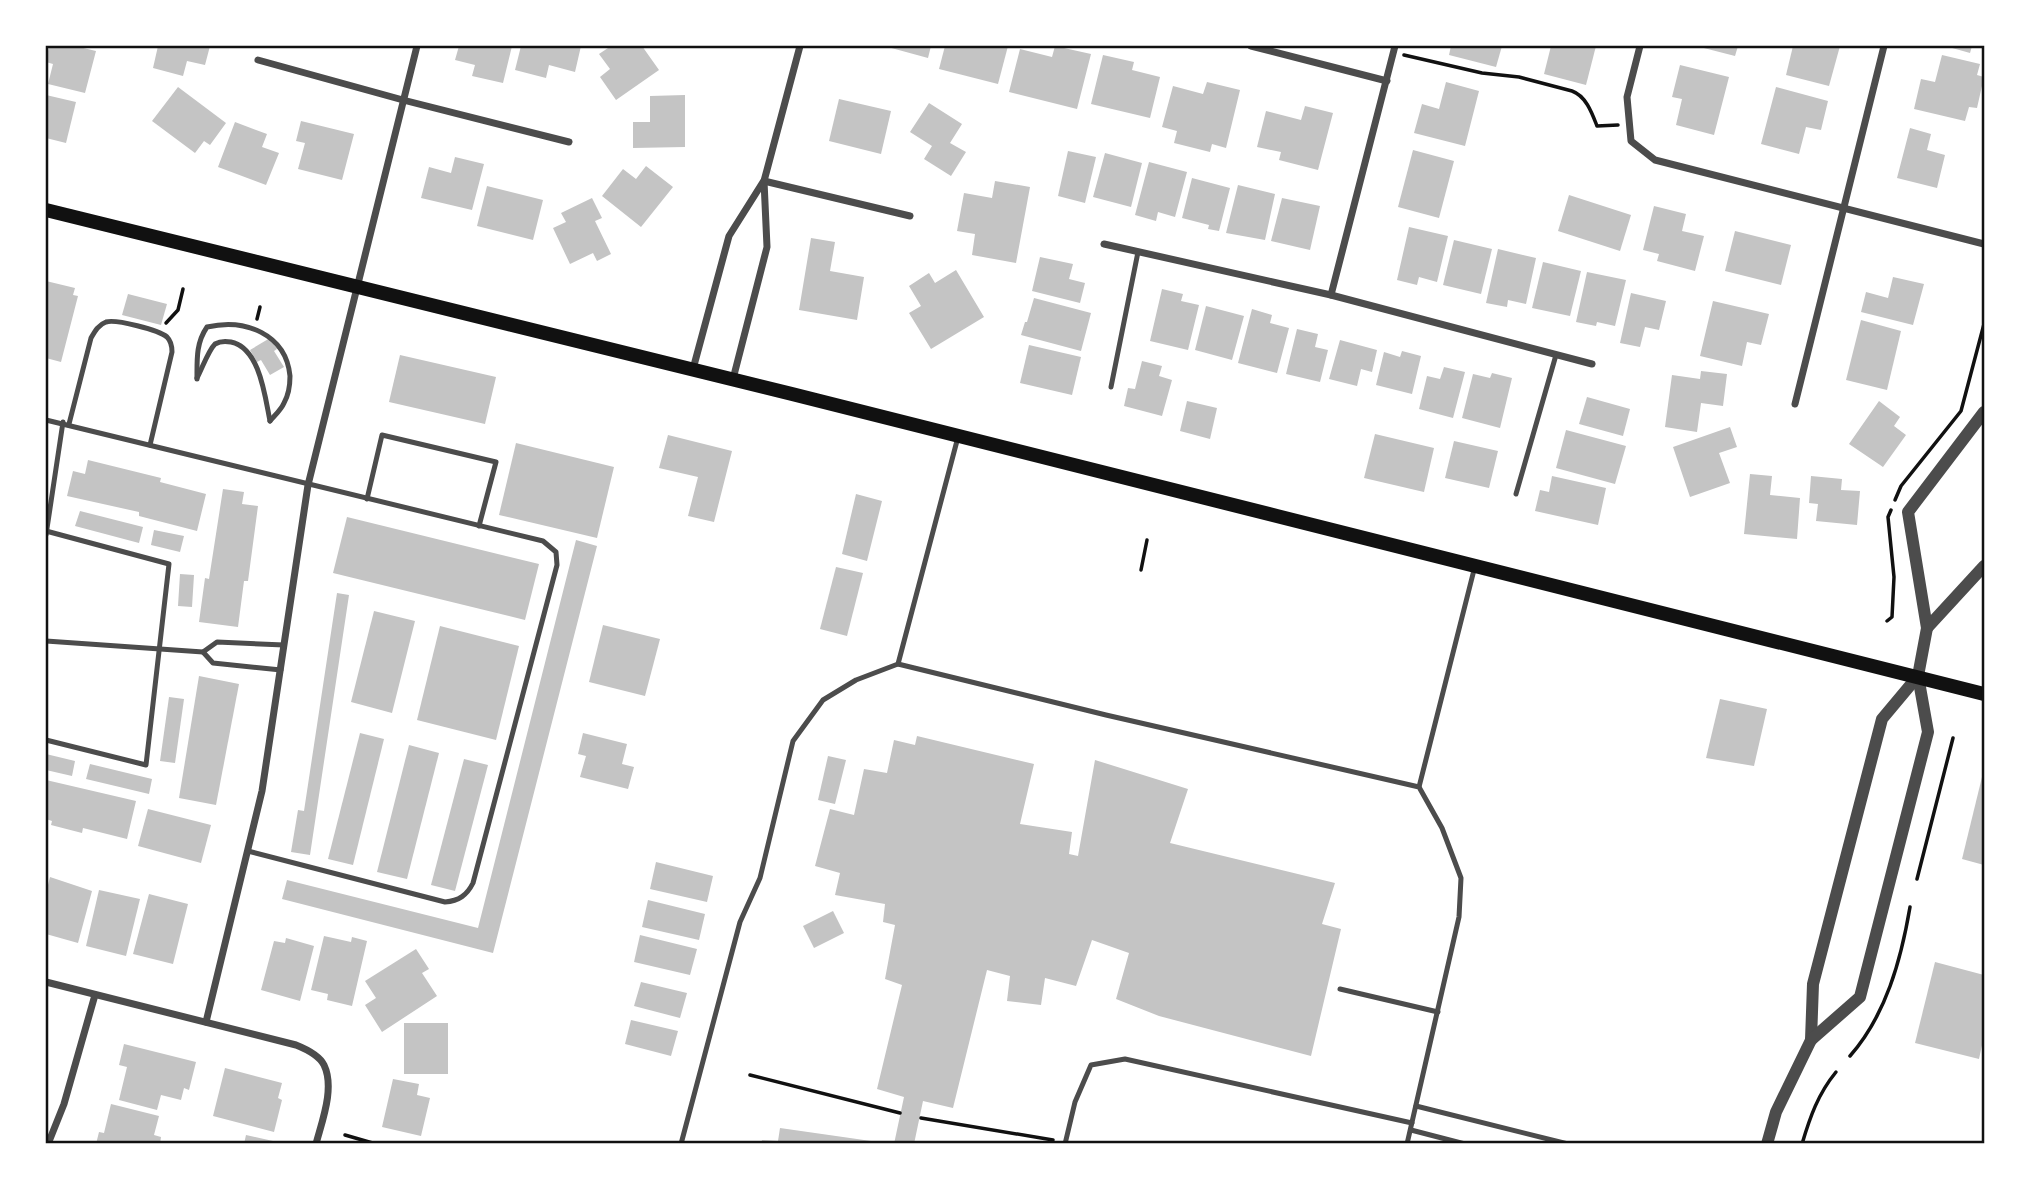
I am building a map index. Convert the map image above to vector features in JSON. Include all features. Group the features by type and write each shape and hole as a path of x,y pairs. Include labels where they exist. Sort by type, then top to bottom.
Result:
{"main road":[{"path":"46,210 1984,694"}],"street":[{"path":"206,1022 262,791 309,485 417,46"},
{"path":"733,380 767,247 764,181 800,46"},
{"path":"1251,46 1387,81"},
{"path":"1640,46 1627,97 1632,141 1655,160 1984,244"},
{"path":"1795,404 1884,46"},
{"path":"1331,295 1394,49"},
{"path":"258,60 569,142"},
{"path":"764,181 910,216"},
{"path":"693,370 729,236 764,181"},
{"path":"1104,244 1331,295 1592,364"},
{"path":"1767,1143 1776,1112 1811,1040 1860,997 1928,732 1918,676 1927,628 1908,512 1984,412"},
{"path":"1927,628 1984,566"},
{"path":"1811,1040 1813,985 1882,719 1918,676"},
{"path":"46,982 296,1045 311,1052 323,1064 327,1084 326,1104 316,1143"},
{"path":"48,1143 64,1104 95,995"}],"lane":[{"path":"1111,387 1138,252"},
{"path":"46,740 146,765 169,564 46,533 66,423 91,338 96,328 105,322 116,321 148,329 166,336 171,344 172,359 150,445"},
{"path":"222,323 258,330 271,337 281,349 289,366 290,383 285,403 270,421 257,369 244,348 236,343 218,343 213,346 197,379 197,349 200,337 207,327 222,323"},
{"path":"1516,494 1556,355"},
{"path":"46,420 543,541 555,552 557,565 473,883 467,894 452,901 444,901 248,851"},
{"path":"367,499 382,435 496,462 480,526"},
{"path":"898,664 958,437"},
{"path":"1407,1143 1459,917 1461,878 1442,828 1419,787 1475,565"},
{"path":"46,640 203,652 217,642 284,645"},
{"path":"203,652 213,663 281,670"},
{"path":"681,1143 740,922 760,878 793,741 822,700 856,680 898,664 1419,787"},
{"path":"1340,989 1438,1012"},
{"path":"1065,1143 1075,1102 1091,1065 1125,1059 1411,1127 1465,1143"},
{"path":"1416,1106 1568,1143"}],"path":[{"path":"1394,49 1482,73 1519,78 1572,91 1583,99 1597,126 1630,124"},
{"path":"164,325 178,310 183,289"},
{"path":"256,321 260,307"},
{"path":"1141,570 1147,540"},
{"path":"1917,879 1953,738"},
{"path":"1850,1056 1866,1039 1885,1004 1910,907"},
{"path":"1801,1143 1815,1104 1824,1086 1836,1072"},
{"path":"750,1075 900,1113"},
{"path":"920,1118 1065,1143"},
{"path":"345,1135 376,1143"}],"building":[{"path":"49,46 75,46 96,51 85,93 48,84 53,64 46,62"},
{"path":"158,46 210,46 205,65 187,61 183,76 153,68"},
{"path":"459,46 512,46 503,83 472,76 475,65 455,60"},
{"path":"521,46 581,46 575,72 549,65 546,78 515,70"},
{"path":"611,46 642,46 659,70 616,100 600,77 610,69 599,54"},
{"path":"884,46 931,46 928,58"},
{"path":"945,46 1008,46 998,84 939,69"},
{"path":"1055,46 1091,54 1077,109 1009,92 1020,49 1052,57"},
{"path":"1451,46 1502,46 1496,67 1449,55"},
{"path":"1551,46 1596,46 1586,85 1544,74"},
{"path":"1696,46 1738,46 1735,56"},
{"path":"1793,46 1840,46 1829,86 1786,75"},
{"path":"1945,46 1972,46 1970,53"},
{"path":"1103,55 1134,62 1132,70 1160,77 1150,118 1091,104"},
{"path":"1942,55 1980,64 1977,75 1984,77 1977,108 1969,107 1965,121 1914,109 1921,79 1935,82"},
{"path":"1680,65 1729,77 1714,135 1676,125 1682,99 1672,97"},
{"path":"1207,82 1240,90 1226,148 1212,144 1210,152 1174,143 1177,131 1162,127 1173,86 1203,94"},
{"path":"1446,82 1479,91 1465,146 1414,133 1422,104 1439,109"},
{"path":"178,87 226,123 210,145 204,141 195,153 152,121"},
{"path":"1776,87 1828,101 1821,130 1806,127 1799,154 1761,144"},
{"path":"46,95 76,102 66,143 46,138"},
{"path":"685,95 685,147 633,148 633,122 650,122 650,96"},
{"path":"839,99 891,111 881,154 829,141"},
{"path":"929,103 962,124 950,143 966,152 951,176 924,159 932,146 910,132"},
{"path":"1305,106 1333,113 1318,170 1279,160 1281,152 1257,147 1266,111 1301,120"},
{"path":"301,121 354,134 342,180 298,169 305,143 296,141"},
{"path":"235,122 267,134 262,147 279,153 266,185 218,167"},
{"path":"1910,128 1931,134 1927,150 1945,155 1937,188 1897,178"},
{"path":"1413,150 1454,161 1439,218 1398,207"},
{"path":"1068,151 1096,157 1085,203 1058,196"},
{"path":"1105,153 1142,163 1131,207 1093,197"},
{"path":"455,157 484,164 472,210 421,198 429,167 451,173"},
{"path":"1149,162 1187,172 1175,217 1158,212 1156,221 1135,215"},
{"path":"646,166 673,187 641,227 602,196 623,169 636,179"},
{"path":"1192,178 1230,188 1219,231 1208,229 1209,225 1182,218"},
{"path":"995,181 1030,187 1016,263 972,255 975,234 957,231 964,193 992,198"},
{"path":"1238,185 1275,194 1265,240 1226,233"},
{"path":"487,186 543,200 533,240 477,226"},
{"path":"1569,195 1631,215 1620,251 1558,231"},
{"path":"592,198 602,218 595,221 611,254 597,261 593,253 570,264 553,228 566,222 561,213"},
{"path":"1282,198 1320,206 1310,250 1271,241"},
{"path":"1654,206 1686,214 1682,231 1704,236 1695,271 1657,261 1659,254 1643,250"},
{"path":"1409,227 1448,236 1437,282 1419,277 1417,285 1397,280"},
{"path":"1735,231 1791,245 1781,285 1725,271"},
{"path":"811,238 835,242 830,271 864,277 857,320 799,310"},
{"path":"1454,240 1492,249 1481,294 1443,285"},
{"path":"1498,249 1536,258 1526,304 1508,300 1507,307 1486,303"},
{"path":"1040,257 1073,264 1069,279 1085,283 1080,303 1032,291"},
{"path":"1543,262 1581,271 1570,316 1532,308"},
{"path":"956,270 984,317 931,349 909,313 921,306 909,286 929,273 935,283"},
{"path":"1587,272 1626,280 1615,326 1597,322 1596,326 1576,322"},
{"path":"1893,277 1924,284 1913,325 1861,312 1866,292 1888,298"},
{"path":"46,281 75,288 73,295 78,296 61,362 46,358"},
{"path":"1162,289 1183,294 1181,301 1199,305 1188,350 1150,341"},
{"path":"1631,293 1666,301 1659,330 1645,327 1640,347 1620,343"},
{"path":"128,294 167,304 161,325 122,315"},
{"path":"1034,298 1091,313 1081,351 1021,335"},
{"path":"1713,301 1769,314 1761,345 1747,342 1742,366 1700,356"},
{"path":"1206,306 1244,316 1232,360 1195,350"},
{"path":"1252,309 1272,315 1270,323 1289,328 1277,373 1238,363"},
{"path":"1861,320 1901,331 1887,390 1846,380"},
{"path":"1297,329 1318,334 1315,347 1328,350 1320,382 1286,374"},
{"path":"270,338 284,367 270,375 261,360 257,362 250,350"},
{"path":"1340,340 1377,350 1372,372 1361,369 1357,386 1329,379"},
{"path":"1029,345 1081,357 1072,395 1020,383"},
{"path":"1402,351 1421,356 1412,394 1376,385 1384,352 1400,357"},
{"path":"400,355 496,377 485,424 389,402"},
{"path":"1142,361 1162,366 1159,376 1172,380 1162,416 1124,406 1128,388 1135,389"},
{"path":"1444,367 1465,372 1453,418 1419,409 1427,376 1440,379"},
{"path":"1701,371 1727,374 1723,406 1701,403 1697,432 1665,427 1672,375 1700,379"},
{"path":"1492,373 1512,378 1500,428 1462,418 1473,374 1490,378"},
{"path":"1587,397 1630,409 1623,436 1579,424"},
{"path":"1187,401 1217,408 1210,439 1180,431"},
{"path":"1879,401 1900,417 1894,426 1906,435 1883,467 1849,444"},
{"path":"1730,427 1737,447 1719,453 1730,483 1690,497 1673,447"},
{"path":"1566,430 1626,446 1615,484 1556,468"},
{"path":"1375,434 1434,448 1424,492 1364,478"},
{"path":"668,435 732,451 714,522 688,516 698,477 659,468"},
{"path":"1454,441 1498,451 1489,488 1445,478"},
{"path":"516,443 614,467 597,538 499,515"},
{"path":"88,460 161,478 160,482 206,494 197,531 139,516 139,512 67,496 73,471 85,474"},
{"path":"1750,474 1772,476 1770,495 1800,498 1797,539 1744,534"},
{"path":"1552,476 1606,488 1598,525 1535,511 1540,490 1549,492"},
{"path":"1811,476 1842,479 1841,490 1860,491 1857,525 1816,521 1818,504 1809,503"},
{"path":"223,489 244,492 242,504 258,506 248,581 244,581 238,627 199,622 205,578 209,579"},
{"path":"856,494 882,501 867,561 842,554"},
{"path":"80,511 143,527 139,543 75,526"},
{"path":"347,517 539,564 525,620 333,573"},
{"path":"154,530 184,536 180,552 151,545"},
{"path":"576,540 597,546 493,953 282,899 287,880 478,928"},
{"path":"836,567 863,573 847,636 820,629"},
{"path":"180,574 194,575 192,607 178,606"},
{"path":"337,593 349,595 310,855 291,852 298,810 304,811"},
{"path":"374,611 415,621 392,713 351,702"},
{"path":"603,625 660,639 645,696 589,682"},
{"path":"440,626 519,646 496,740 417,720"},
{"path":"199,676 239,684 216,805 179,798"},
{"path":"169,697 184,699 175,763 160,761"},
{"path":"1720,699 1767,709 1754,766 1706,758"},
{"path":"360,733 384,739 353,865 328,859"},
{"path":"583,733 627,744 622,764 634,767 628,789 580,777 586,756 578,754"},
{"path":"917,736 1034,764 1020,824 1072,832 1069,854 1078,856 1095,760 1188,789 1170,843 1335,883 1322,924 1341,929 1311,1056 1159,1016 1116,999 1129,953 1092,940 1076,986 1045,978 1041,1005 1007,1001 1010,976 987,970 953,1108 923,1101 914,1144 894,1144 904,1097 877,1089 902,985 885,979 895,925 883,922 885,904 835,895 840,873 815,866 830,809 854,815 864,769 887,773 894,740 915,745"},
{"path":"409,745 439,753 407,879 377,872"},
{"path":"46,754 75,761 72,776 46,770"},
{"path":"828,756 846,760 835,804 818,800"},
{"path":"464,759 488,765 455,891 431,885"},
{"path":"90,764 152,779 149,794 86,779"},
{"path":"1982,777 1984,778 1984,865 1962,859"},
{"path":"46,780 136,801 127,839 83,828 82,833 51,825 52,821 46,819"},
{"path":"148,809 211,825 201,863 138,846"},
{"path":"656,862 713,876 707,902 650,889"},
{"path":"50,877 92,891 78,943 46,934 46,893"},
{"path":"99,890 140,899 126,956 86,946"},
{"path":"149,894 188,904 173,964 133,954"},
{"path":"648,900 705,914 699,940 642,927"},
{"path":"833,911 844,933 814,948 803,926"},
{"path":"640,935 697,949 690,975 634,962"},
{"path":"324,936 351,942 352,937 367,941 352,1006 327,1000 328,994 311,990"},
{"path":"286,938 314,946 300,1001 261,990 274,941 285,943"},
{"path":"416,949 429,969 422,973 437,996 382,1032 365,1005 376,998 365,981"},
{"path":"1935,962 1984,975 1984,1036 1979,1059 1915,1043"},
{"path":"641,982 687,993 680,1018 634,1006"},
{"path":"631,1020 678,1031 671,1056 625,1044"},
{"path":"404,1023 448,1023 448,1074 404,1074"},
{"path":"124,1044 196,1062 189,1090 184,1088 181,1100 161,1095 157,1110 119,1100 127,1067 119,1065"},
{"path":"225,1068 282,1083 278,1098 282,1100 274,1132 213,1116"},
{"path":"393,1079 419,1084 417,1095 430,1098 421,1136 382,1127"},
{"path":"111,1104 159,1116 154,1135 161,1137 160,1144 96,1144 99,1132 104,1133"},
{"path":"780,1128 878,1144 761,1144 762,1140 778,1141"},
{"path":"246,1135 273,1141 273,1144 244,1144"}]}
